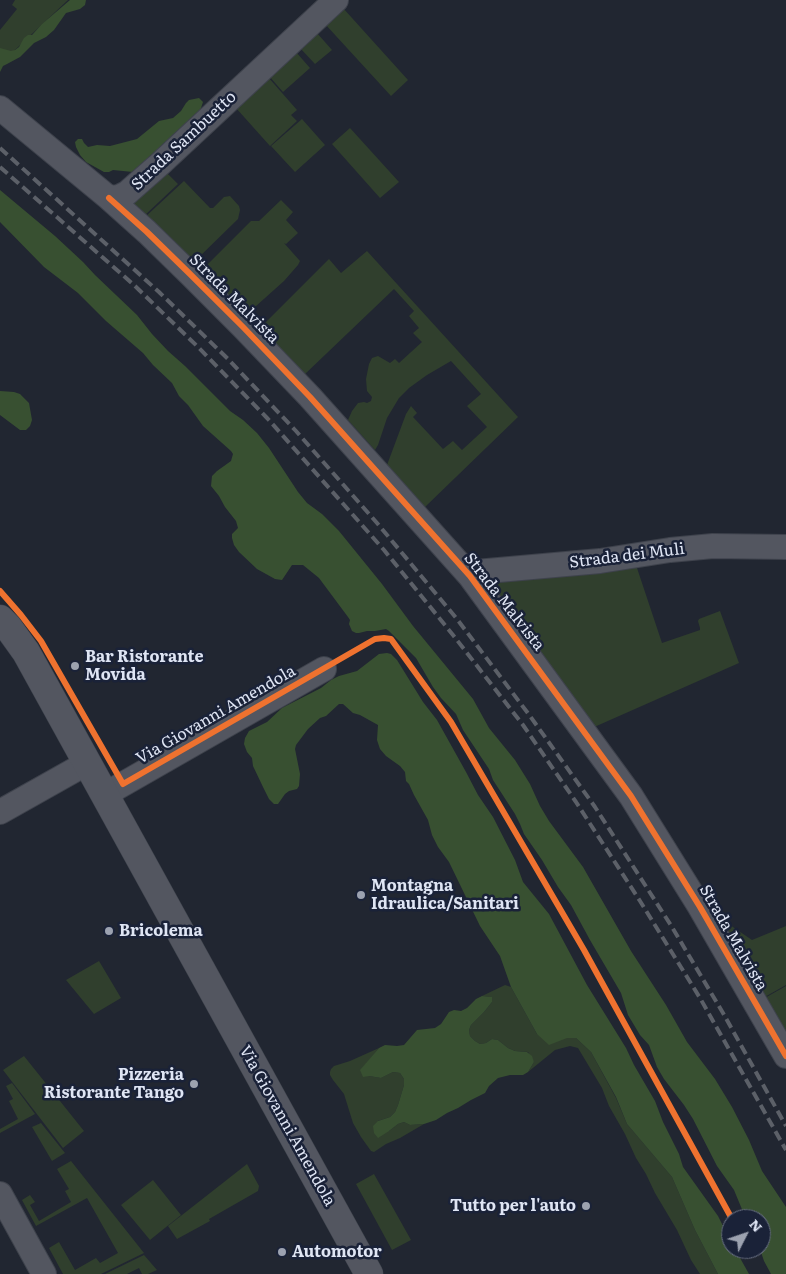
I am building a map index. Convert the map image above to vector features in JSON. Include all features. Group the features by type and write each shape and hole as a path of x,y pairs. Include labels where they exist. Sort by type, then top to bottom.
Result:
{"main road":[{"name":"Via Giovanni Amendola","path":"3,628 26,652 369,1274"}],"street":[{"name":"Strada Sambuetto","path":"110,198 119,197 127,193 336,0"},
{"path":"0,108 110,198"},
{"name":"Strada Malvista","path":"110,198 190,274 310,397 470,576 632,796 700,907 786,1056"},
{"name":"Strada dei Muli","path":"470,576 476,572 600,561 713,546 786,547"},
{"name":"Via Giovanni Amendola","path":"104,795 324,670"},
{"path":"0,812 87,764"},
{"path":"0,1194 44,1274"}],"green space":[{"path":"15,0 68,0 0,64 0,30 17,9 12,5"},
{"path":"70,0 86,0 85,5 80,9 66,13 54,30 46,37 34,43 20,57 3,66 0,72 0,48 11,51 15,50 24,38 32,35"},
{"path":"343,8 408,80 391,96 325,24"},
{"path":"317,33 332,50 315,64 300,48"},
{"path":"296,52 310,68 283,92 269,76"},
{"path":"268,77 297,110 291,115 297,121 270,146 236,108"},
{"path":"199,98 203,102 198,117 142,171 113,170 104,172 86,162 76,147 75,142 78,139 82,139 88,147 97,145 110,146 137,139 159,121 173,118 189,100"},
{"path":"302,119 325,145 295,172 271,146"},
{"path":"350,128 399,182 380,198 332,144"},
{"path":"166,172 178,184 143,217 132,208 133,202"},
{"path":"184,181 210,208 213,208 224,197 230,196 239,206 240,210 238,219 196,260 192,261 144,218"},
{"path":"0,190 83,262 137,315 168,351 230,411 257,433 298,492 307,503 322,514 339,531 473,699 489,728 515,760 530,784 549,821 583,867 631,951 666,1005 687,1042 715,1079 732,1107 762,1171 786,1207 786,1274 771,1274 763,1259 771,1259 771,1209 742,1209 734,1190 717,1166 693,1119 657,1067 649,1045 640,1035 628,1015 621,993 571,905 524,834 515,814 493,780 489,769 463,730 456,714 433,687 416,658 386,629 359,633 352,631 348,617 319,578 303,565 292,565 282,580 275,579 257,569 239,552 232,538 232,534 238,528 236,521 211,486 212,476 231,461 233,454 231,451 203,426 179,396 172,383 143,353 106,321 78,293 44,267 0,222"},
{"path":"281,200 293,212 286,220 298,233 286,244 284,243 300,261 284,281 246,315 201,271 251,221 259,221"},
{"path":"367,251 518,417 425,507 387,465 406,414 411,406 417,413 413,417 443,449 453,441 462,450 487,427 467,406 481,394 451,361 427,375 399,398 387,418 375,450 348,420 358,403 371,401 372,397 367,391 366,379 372,358 378,356 390,363 395,359 399,363 422,342 413,333 419,328 409,316 414,311 394,289 304,375 260,328 329,259 341,273"},
{"path":"0,391 20,394 29,403 32,420 26,430 20,430 0,415"},
{"path":"636,565 662,643 700,630 699,619 720,611 739,663 592,728 489,590 490,582"},
{"path":"379,654 391,654 397,660 423,702 437,720 478,795 493,817 515,860 523,882 549,914 587,985 626,1048 655,1101 683,1167 721,1222 721,1259 741,1259 749,1274 718,1274 695,1230 672,1177 627,1124 616,1097 591,1052 576,1038 567,1038 549,1045 537,1034 511,987 500,956 480,926 449,862 438,847 428,820 406,781 405,772 380,749 377,740 378,725 353,713 343,704 339,704 308,729 296,745 295,749 300,774 297,789 285,794 278,804 274,804 269,799 244,744 249,731 267,722 282,708 321,688 331,680 357,671"},
{"path":"727,923 752,940 786,926 786,985 763,998 720,926"},
{"path":"99,961 121,998 94,1014 66,980"},
{"path":"505,985 511,987 537,1034 576,1038 591,1052 616,1098 627,1124 672,1177 695,1230 718,1274 700,1274 691,1260 677,1230 609,1106 602,1088 578,1048 570,1046 555,1050 528,1072 534,1062 528,1052 515,1051 498,1040 492,1039 480,1044 470,1036 469,1030 471,1025 492,1002 491,997 482,996"},
{"path":"786,986 786,1037 763,999"},
{"path":"482,996 492,997 492,1002 471,1025 469,1030 470,1036 480,1044 492,1039 498,1040 515,1051 527,1052 532,1056 534,1062 528,1072 523,1075 510,1075 498,1078 489,1086 485,1093 436,1120 424,1124 410,1125 404,1122 378,1138 374,1133 373,1126 378,1121 390,1117 395,1112 404,1085 404,1079 400,1073 393,1072 381,1078 363,1077 360,1070 379,1048 385,1045 404,1045 417,1030 435,1028 441,1024 449,1012 454,1010 461,1011"},
{"path":"379,1048 361,1070 369,1076 381,1078 393,1072 400,1073 404,1079 404,1085 395,1112 390,1117 378,1121 389,1131 404,1122 410,1125 424,1124 374,1152 371,1151 353,1123 344,1094 333,1080 330,1072 334,1066"},
{"path":"24,1056 84,1131 63,1148 3,1070"},
{"path":"12,1083 35,1114 0,1133 0,1129 18,1119 9,1101 13,1099 6,1086"},
{"path":"41,1123 65,1153 52,1161 32,1127"},
{"path":"71,1161 144,1253 101,1274 63,1274 49,1248 59,1242 75,1270 96,1258 100,1263 118,1253 87,1198 36,1226 22,1200 30,1195 35,1202 30,1205 39,1221 71,1202 65,1191 69,1189 57,1169"},
{"path":"247,1164 259,1186 258,1191 177,1239 168,1226"},
{"path":"374,1174 411,1240 392,1250 356,1184"},
{"path":"153,1180 181,1215 150,1240 121,1205"},
{"path":"144,1255 157,1270 148,1274 142,1274 139,1268 127,1274 105,1274"}],"railway":[{"path":"0,148 159,292 228,359 296,431 377,523 457,619 595,807 672,927 723,1013 786,1126"},
{"path":"0,167 134,285 268,419 384,550 453,635 523,725 576,802 700,998 786,1150"}],"cycle path":[{"path":"109,198 190,274 310,397 470,576 631,796 700,907 786,1056"},
{"path":"0,591 41,641 123,784 375,639 391,639 451,722 584,950 726,1209"}],"place":[{"name":"Bar Ristorante Movida","path":"75,666"},
{"name":"Montagna Idraulica/Sanitari","path":"361,895"},
{"name":"Bricolema","path":"109,931"},
{"name":"Pizzeria Ristorante Tango","path":"194,1084"},
{"name":"Tutto per l'auto","path":"586,1206"},
{"name":"Automotor","path":"282,1252"}]}
